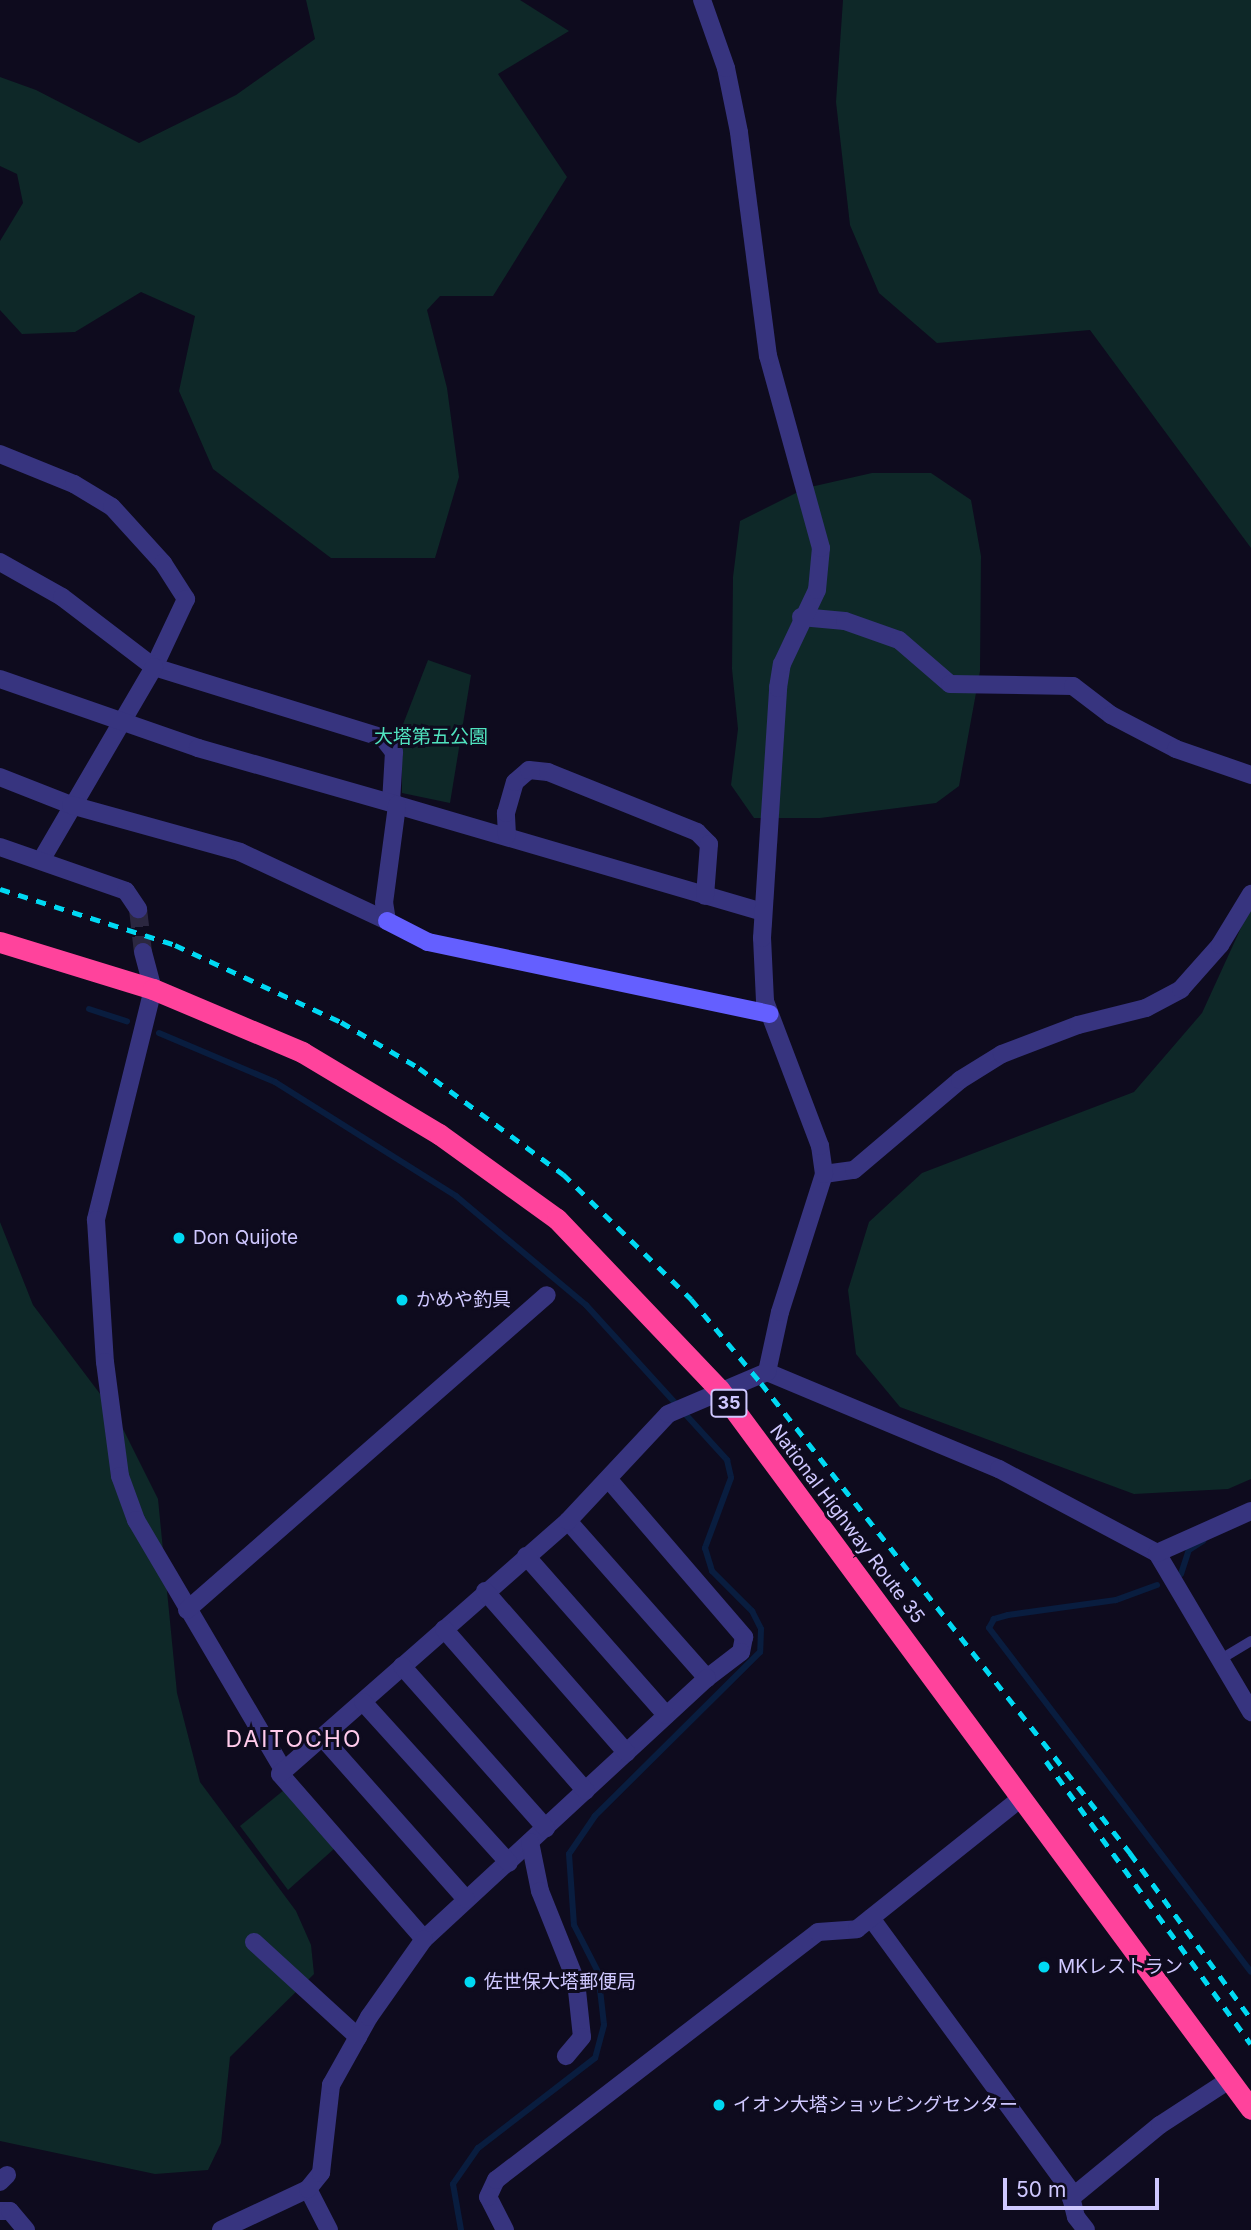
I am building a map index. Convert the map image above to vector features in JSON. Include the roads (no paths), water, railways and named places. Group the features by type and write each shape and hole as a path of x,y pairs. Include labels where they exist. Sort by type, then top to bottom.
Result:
{"highway":[{"name":"National Highway Route 35","path":"0,942 153,989 302,1052 439,1134 557,1219 719,1389 1251,2109"}],"street":[{"path":"702,0 726,68 739,132 768,355 821,548 817,590 801,617 778,688 762,912 769,1014 820,1146 824,1174 780,1312 767,1372"},
{"path":"0,454 74,484 112,507 163,563 186,599 154,667 71,805 42,859"},
{"path":"0,562 62,597 154,667 383,738 394,752 394,804 384,903 387,921"},
{"path":"801,617 845,621 899,640 950,684 1073,686 1111,715 1175,749 1251,775"},
{"path":"0,678 119,723 762,912"},
{"path":"507,835 506,813 515,782 529,770 548,772 697,832 709,844 705,896"},
{"path":"0,777 71,805 240,852 428,942 769,1014"},
{"path":"0,847 42,859 126,891 138,909"},
{"path":"824,1174 855,1170 960,1080 1002,1054 1098,1019 1146,1008 1181,989 1220,946 1251,894"},
{"path":"143,952 153,989 96,1220 105,1362 120,1476 136,1520 284,1771"},
{"path":"187,1610 547,1295"},
{"path":"424,1938 280,1774 485,1591 568,1521 610,1481 668,1414 719,1389 767,1372 999,1469 1157,1553 1251,1712"},
{"path":"221,2230 308,2189 321,2173 331,2085 358,2037 424,1938 509,1863 707,1678 741,1652 744,1637 610,1481"},
{"path":"1157,1553 1251,1511"},
{"path":"568,1521 707,1678"},
{"path":"526,1556 666,1715"},
{"path":"485,1591 627,1753"},
{"path":"444,1629 586,1791"},
{"path":"402,1666 546,1828"},
{"path":"363,1702 509,1863"},
{"path":"322,1737 466,1899"},
{"path":"505,2230 488,2197 496,2180 818,1932 857,1929 1021,1798"},
{"path":"530,1843 540,1891 569,1960 580,2009 582,2037 566,2056"},
{"path":"871,1918 1069,2189 1086,2230"},
{"path":"254,1942 358,2037"},
{"path":"1071,2198 1160,2125 1229,2080"},
{"path":"308,2189 329,2230"},
{"path":"0,2211 9,2211 26,2230"}],"lane":[{"path":"1221,1659 1251,1640"}],"waterway":[{"path":"89,1009 127,1021"},
{"path":"159,1033 275,1082 456,1196 586,1305 727,1460 731,1478 705,1548 712,1571 752,1611 761,1629 760,1652 595,1816 569,1854 574,1925 598,1972 604,2025 595,2058 478,2148 453,2184 461,2230"},
{"path":"1181,1574 1189,1550 1203,1541"},
{"path":"1157,1585 1116,1600 1008,1615 994,1619 989,1628 1251,1972"}],"tunnel":[{"path":"138,909 143,952"}],"railway":[{"path":"0,889 175,945 341,1022 419,1068 563,1174 691,1299 761,1383 1130,1853 1251,2019"},
{"path":"1046,1761 1251,2044"}],"place":[{"name":"Don Quijote","path":"179,1238"},
{"name":"かめや釣具","path":"402,1300"},
{"name":"MKレストラン","path":"1044,1967"},
{"name":"佐世保大塔郵便局","path":"470,1982"},
{"name":"イオン大塔ショッピングセンター","path":"719,2105"}],"district":[{"name":"DAITOCHO","path":"294,1739"}],"park label":[{"name":"大塔第五公園","path":"431,737"}]}
